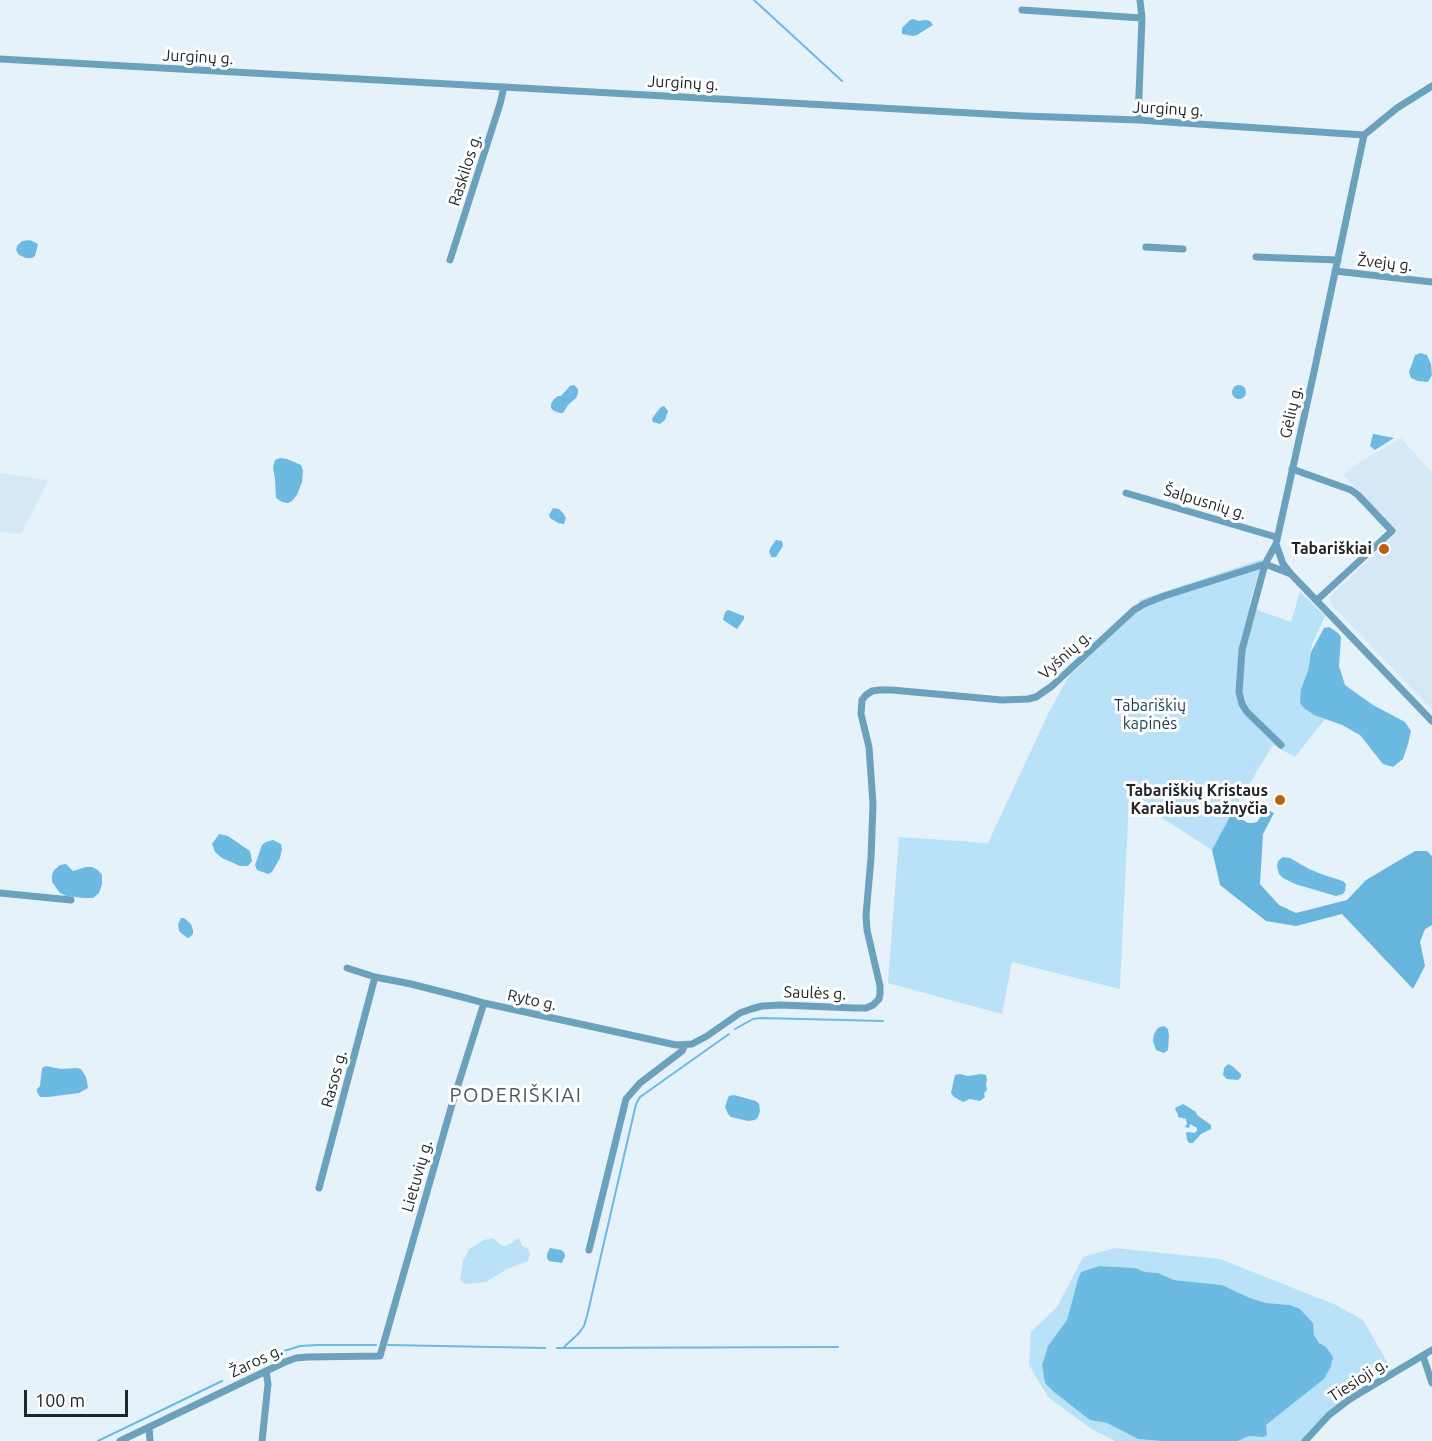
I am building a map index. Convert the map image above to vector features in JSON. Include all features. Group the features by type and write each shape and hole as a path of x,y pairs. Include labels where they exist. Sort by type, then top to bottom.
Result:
{"street":[{"path":"1138,120 1142,18 1140,0"},
{"path":"1022,10 1142,18"},
{"name":"Jurginų g.","path":"0,60 1023,116 1138,120 1364,135"},
{"path":"1364,135 1397,108 1432,86"},
{"name":"Raskilos g.","path":"450,260 504,87"},
{"name":"Gėlių g.","path":"1281,745 1247,712 1242,704 1239,692 1242,650 1265,564 1276,541 1364,135"},
{"path":"1146,247 1183,249"},
{"name":"Žvejų g.","path":"1256,257 1338,260"},
{"name":"Žvejų g.","path":"1335,271 1432,282"},
{"path":"1292,469 1351,490 1392,531 1317,600"},
{"name":"Šalpusnių g.","path":"1126,493 1276,541"},
{"path":"1276,541 1283,564 1291,574 1432,720"},
{"path":"1265,564 1291,574"},
{"name":"Vyšnių g.","path":"866,695 872,691 892,690 1002,700 1036,697 1052,686 1134,610 1144,604 1265,564"},
{"name":"Saulės g.","path":"589,1250 626,1099 640,1083 682,1051 685,1045 707,1036 740,1013 751,1009 780,1005 866,1008 879,999 880,986 867,930 866,915 873,804 869,747 861,714 862,700 866,695"},
{"path":"0,893 71,900"},
{"name":"Ryto g.","path":"347,968 484,1004 685,1045"},
{"name":"Rasos g.","path":"319,1188 375,977"},
{"name":"Lietuvių g.","path":"380,1356 453,1101 484,1004"},
{"name":"Tiesioji g.","path":"1305,1441 1329,1415 1350,1399 1432,1350"},
{"name":"Žaros g.","path":"120,1441 296,1358 380,1356"},
{"path":"1423,1356 1432,1383"},
{"path":"262,1441 268,1384 266,1371"},
{"path":"149,1427 150,1441"}],"shaded area":[{"path":"913,19 930,21 933,25 917,35 902,34 902,28"},
{"path":"30,240 38,244 35,256 26,258 19,255 16,250 17,246 22,241"},
{"path":"1421,353 1427,355 1431,364 1432,375 1428,382 1411,378 1409,372 1415,355"},
{"path":"574,385 578,389 576,398 563,413 554,411 551,404 554,399"},
{"path":"1239,385 1244,387 1246,392 1244,397 1239,399 1234,397 1232,392 1234,387"},
{"path":"664,406 668,411 665,420 660,424 653,422 652,419 656,413"},
{"path":"1373,434 1394,438 1375,450 1370,446"},
{"path":"1401,438 1432,473 1432,710 1330,603 1330,596 1398,532 1343,475 1355,465"},
{"path":"280,458 301,465 303,471 297,495 288,503 276,498 273,467 275,460"},
{"path":"0,473 47,480 21,534 0,531"},
{"path":"553,508 563,513 566,518 564,524 550,518 549,515"},
{"path":"776,540 782,541 783,546 776,557 771,557 769,551"},
{"path":"728,610 744,616 737,629 723,620"},
{"path":"1329,627 1341,637 1339,666 1345,685 1373,705 1405,722 1411,731 1403,759 1393,767 1383,764 1360,735 1342,725 1314,715 1300,703 1301,689 1308,671 1311,652 1324,628"},
{"path":"1266,809 1274,813 1263,834 1260,884 1279,905 1296,913 1347,900 1366,880 1415,851 1427,851 1432,856 1432,925 1425,929 1420,942 1425,966 1413,989 1342,914 1296,926 1266,921 1220,885 1212,850 1232,813 1248,823 1253,823 1257,822"},
{"path":"219,834 228,836 250,851 252,861 248,866 240,866 222,858 215,852 212,844"},
{"path":"273,840 281,844 282,849 280,858 272,872 268,874 257,870 255,865 262,845"},
{"path":"1283,857 1343,881 1346,884 1345,891 1336,896 1295,884 1283,878 1277,866 1278,861"},
{"path":"66,864 73,871 86,867 98,870 102,875 99,893 93,898 84,898 60,893 52,882 52,875 60,865"},
{"path":"181,918 191,924 193,934 188,938 179,931 178,924"},
{"path":"1164,1026 1168,1029 1169,1036 1168,1050 1164,1053 1156,1050 1153,1041 1157,1029"},
{"path":"1228,1064 1241,1074 1238,1080 1227,1079 1223,1075 1224,1068"},
{"path":"46,1066 81,1069 86,1077 88,1088 79,1093 40,1097 37,1089 40,1086 42,1068"},
{"path":"955,1075 986,1075 985,1097 980,1101 970,1099 963,1102 954,1097 951,1093"},
{"path":"734,1095 756,1101 759,1104 760,1111 755,1120 748,1121 731,1117 728,1114 725,1107 729,1096"},
{"path":"1183,1104 1211,1125 1211,1129 1201,1134 1193,1143 1189,1143 1186,1133 1194,1133 1197,1128 1190,1124 1189,1128 1185,1127 1186,1119 1178,1117 1175,1108"},
{"path":"550,1248 564,1252 562,1263 549,1261 547,1254"},
{"path":"1099,1266 1135,1268 1158,1273 1174,1280 1222,1285 1266,1303 1290,1305 1300,1309 1313,1323 1314,1335 1319,1343 1326,1347 1333,1357 1331,1366 1324,1379 1266,1425 1267,1435 1263,1437 1249,1436 1238,1441 1138,1439 1107,1423 1090,1420 1045,1383 1042,1365 1048,1346 1067,1320 1081,1272"}],"green space":[{"name":"Tabariškių kapinės","path":"1262,559 1249,607 1291,622 1300,592 1325,616 1312,644 1308,671 1301,689 1314,715 1325,719 1295,757 1273,745 1212,850 1129,797 1120,989 1012,962 1002,1014 888,983 899,837 988,843 1048,714 1069,676 1141,608 1139,600"},
{"path":"493,1238 505,1246 519,1238 522,1246 528,1249 530,1254 528,1261 507,1269 486,1282 465,1284 460,1280 463,1261 469,1249 484,1240"},
{"path":"1115,1248 1220,1259 1336,1305 1363,1320 1393,1372 1350,1399 1305,1441 1238,1441 1249,1436 1263,1437 1266,1425 1324,1379 1319,1343 1314,1335 1313,1323 1290,1305 1266,1303 1222,1285 1174,1280 1158,1273 1135,1268 1099,1266 1081,1272 1067,1320 1048,1346 1042,1365 1045,1382 1090,1420 1107,1423 1138,1439 1162,1441 1115,1441 1090,1428 1048,1397 1029,1365 1031,1332 1057,1307 1083,1257"}],"waterway":[{"path":"754,0 842,81"},
{"path":"735,1029 753,1019 761,1018 883,1021"},
{"path":"563,1348 579,1333 587,1316 636,1104 640,1097 729,1034"},
{"path":"237,1374 284,1351 300,1346 376,1345"},
{"path":"388,1345 545,1348"},
{"path":"557,1348 838,1347"},
{"path":"98,1441 222,1381"}],"place":[{"name":"Tabariškiai","path":"1384,549"},
{"name":"Tabariškių Kristaus Karaliaus bažnyčia","path":"1280,800"}],"district":[{"name":"PODERIŠKIAI","path":"516,1095"}]}
